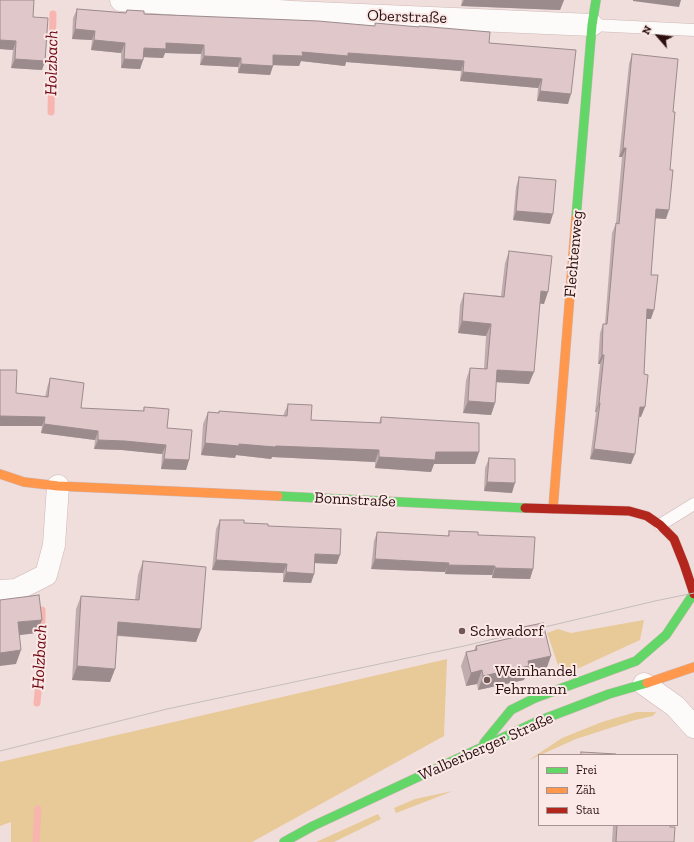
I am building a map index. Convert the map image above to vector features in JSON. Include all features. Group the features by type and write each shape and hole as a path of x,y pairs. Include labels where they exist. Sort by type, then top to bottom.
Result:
{"street":[{"name":"Oberstraße","path":"121,0 293,6 592,25"},
{"name":"Flechtenweg","path":"553,509 592,25 596,0"},
{"name":"Bonnstraße","path":"0,474 24,482 58,486 553,509 629,511 647,516 660,525 674,539 694,594 666,636 636,661 535,698 511,710 480,748"},
{"path":"0,591 16,590 46,575 54,545 58,486"},
{"path":"684,564 694,570"},
{"name":"Walberberger Straße","path":"284,842 313,826 536,722 609,694 694,667"},
{"path":"644,684 675,706 694,727"}],"lane":[{"name":"Oberstraße","path":"592,25 694,30"},
{"path":"660,525 694,504"}],"shaded area":[{"path":"644,620 640,640 577,669 559,668 547,633 558,629 571,633"},
{"path":"447,659 444,736 252,842 11,842 11,822 0,826 0,762"},
{"path":"636,712 656,712 653,716 635,720 576,739 542,754 538,754 562,738 602,722"},
{"path":"453,791 396,813 394,808 415,799"},
{"path":"378,814 381,819 334,842 316,842"}],"building":[{"path":"0,0 34,0 33,17 48,18 45,61 15,59 16,41 0,40"},
{"path":"77,9 126,13 127,10 144,11 144,14 318,21 375,26 375,23 490,32 489,43 576,50 571,94 540,91 542,79 463,72 464,61 348,53 348,56 302,52 303,56 273,55 273,66 241,64 241,58 204,56 204,45 166,43 166,49 144,48 143,60 124,59 125,43 94,40 95,31 75,29"},
{"path":"632,54 678,59 673,112 675,112 670,170 673,170 669,210 656,209 651,275 658,275 654,310 647,309 644,374 648,375 645,407 640,407 635,454 594,449 604,355 602,355 603,324 607,324 616,223 619,224 626,148 623,148"},
{"path":"519,177 556,180 553,214 516,211"},
{"path":"509,251 552,256 548,292 541,291 534,372 497,370 495,403 468,401 470,368 487,369 491,324 462,321 464,293 504,297"},
{"path":"0,370 17,370 16,393 48,397 50,378 84,383 81,408 144,411 144,407 169,409 167,428 192,430 189,460 164,459 166,445 98,440 98,431 44,424 45,417 0,416"},
{"path":"288,404 312,405 311,420 381,423 381,417 479,423 479,452 436,452 435,460 379,457 379,450 275,447 239,444 239,446 205,443 208,412 219,413 219,411 287,416"},
{"path":"489,458 515,459 515,483 487,482"},
{"path":"220,520 244,520 244,523 268,524 268,526 341,529 340,555 315,554 314,574 286,572 287,564 216,560"},
{"path":"449,531 478,532 478,535 535,537 533,569 495,568 495,566 448,565 449,563 375,559 377,532 449,536"},
{"path":"143,561 206,567 201,629 118,622 115,669 77,666 81,596 139,600"},
{"path":"39,595 42,620 18,622 21,650 0,653 0,600"},
{"path":"543,623 551,656 528,661 529,666 483,676 482,670 471,673 466,652 477,650 476,646 520,636 518,628"},
{"path":"581,752 616,754 581,754"},
{"path":"617,826 675,827 674,842 616,842"}],"waterway":[{"name":"Holzbach","path":"51,112 53,14"},
{"name":"Holzbach","path":"37,703 42,651 42,610"},
{"name":"Holzbach","path":"36,842 38,809"}],"tram line":[{"path":"0,751 167,709 464,646 694,593"}],"traffic: fast":[{"path":"576,218 592,25 596,0"},
{"path":"278,496 525,508"},
{"path":"484,743 511,710 535,698 636,661 666,635 694,593"},
{"path":"284,842 313,826 536,722 609,694 647,683"}],"traffic: slow":[{"path":"553,509 576,218"},
{"path":"0,474 24,482 58,486 278,496"},
{"path":"647,683 694,667"}],"traffic: jam":[{"path":"525,508 629,511 647,516 660,525 674,539 694,594"}],"place":[{"name":"Schwadorf","path":"462,631"},
{"name":"Weinhandel Fehrmann","path":"487,680"}]}
